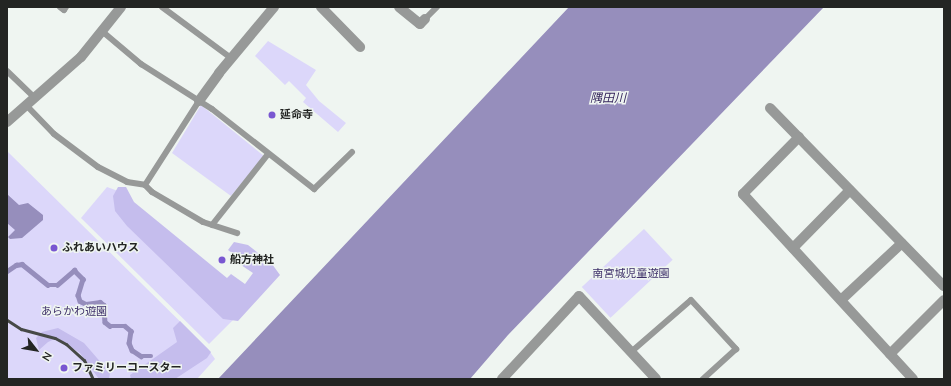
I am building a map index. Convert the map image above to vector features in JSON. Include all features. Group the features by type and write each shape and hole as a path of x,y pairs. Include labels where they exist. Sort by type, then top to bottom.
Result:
{"street":[{"path":"7,122 81,57 103,32 121,7"},
{"path":"321,7 360,47"},
{"path":"399,7 420,24 425,19"},
{"path":"199,101 231,58 273,8"},
{"path":"770,108 944,286"},
{"path":"799,137 743,194 913,379"},
{"path":"793,248 850,190"},
{"path":"841,300 902,243"},
{"path":"502,379 579,296 656,379"},
{"path":"890,354 944,300"}],"lane":[{"path":"60,7 64,10 66,7"},
{"path":"162,7 231,58"},
{"path":"425,19 437,7"},
{"path":"103,32 141,64 199,101 314,189 352,152"},
{"path":"7,71 35,98"},
{"path":"145,185 199,101"},
{"path":"26,105 54,134 98,167 127,182 145,185 152,192 212,225 238,234"},
{"path":"212,225 268,154"},
{"path":"631,352 691,300 736,349 704,379"}],"green space":[{"path":"268,41 316,70 306,85 319,101 346,123 338,132 303,102 306,98 289,81 285,85 255,56"},
{"path":"201,105 264,156 231,196 172,153"},
{"name":"あらかわ遊園","path":"7,151 208,349 215,359 197,379 7,379"},
{"path":"107,187 118,191 233,320 209,344 81,218"},
{"name":"南宮城児童遊園","path":"644,229 673,260 610,318 582,287"}],"shaded area":[{"path":"118,187 126,187 134,202 227,278 231,274 245,284 253,273 238,263 240,259 228,250 234,242 248,245 272,264 280,275 238,321 223,319 127,226 115,211 113,196"},
{"path":"180,321 211,352 207,358 175,379 131,379 130,375 177,342 173,328"},
{"path":"58,328 84,343 110,373 109,379 99,379 80,353 57,338 48,342 39,350 36,338 42,332"}],"water":[{"name":"隅田川","path":"569,7 824,7 508,335 470,379 218,379"},
{"path":"7,194 19,205 28,203 43,215 43,220 22,238 10,239 8,237 15,230 7,223"}],"waterway":[{"path":"7,271 16,265 22,264 48,285 57,285 74,270 83,279 78,295 80,301 86,304 100,302 104,305 105,322 110,326 125,326 131,331 129,343 132,350 141,356 151,356"}],"railway":[{"path":"7,320 21,329 55,338 66,344 84,360 93,379"}],"place":[{"name":"延命寺","path":"272,115"},
{"name":"ふれあいハウス","path":"54,248"},
{"name":"船方神社","path":"222,260"},
{"name":"ファミリーコースター","path":"64,368"}]}
